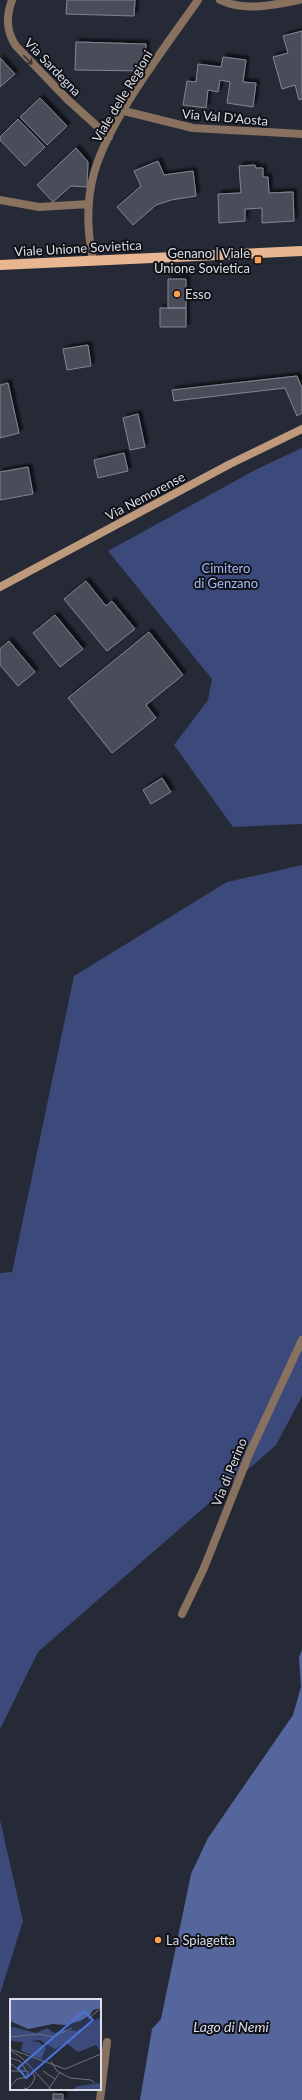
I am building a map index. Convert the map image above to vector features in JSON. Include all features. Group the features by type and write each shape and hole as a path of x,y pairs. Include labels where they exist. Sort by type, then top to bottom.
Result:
{"main road":[{"name":"Viale Unione Sovietica","path":"0,265 302,251"},
{"name":"Via Nemorense","path":"0,587 230,464 302,429"}],"street":[{"name":"Via Sardegna","path":"12,0 7,24 11,39 67,100 109,137"},
{"name":"Viale delle Regioni","path":"93,260 88,234 89,204 95,171 109,137 124,111 198,0"},
{"path":"220,0 234,5 252,7 299,0"},
{"name":"Via Val D'Aosta","path":"124,111 194,128 302,134"},
{"path":"0,200 40,207 89,204"},
{"name":"Via di Perino","path":"182,1614 204,1568 253,1444 302,1340"},
{"path":"100,2100 107,2042"}],"green space":[{"name":"Cimitero di Genzano","path":"302,448 302,824 233,827 174,745 208,700 212,679 108,551 257,469"},
{"path":"302,865 302,1396 276,1445 38,1652 0,1729 0,1273 12,1272 74,976 227,882"},
{"path":"0,1820 23,1921 0,1994"}],"water":[{"name":"Lago di Nemi","path":"302,1650 302,2100 140,2100 152,2029 161,2019 191,1874 208,1838 293,1715 301,1687 299,1657"}],"building":[{"path":"67,0 135,0 134,16 66,14"},
{"path":"302,31 302,99 299,100 295,85 282,89 273,57 288,53 283,36"},
{"path":"76,42 146,44 145,71 75,70"},
{"path":"223,57 246,60 243,82 256,83 253,107 227,103 230,82 220,80 218,92 208,90 206,108 183,105 187,81 196,82 198,64 221,67"},
{"path":"0,58 15,74 0,87"},
{"path":"40,98 67,126 47,145 20,117"},
{"path":"18,119 45,147 25,166 0,140 0,137"},
{"path":"76,148 88,162 87,187 71,186 53,202 37,185"},
{"path":"158,161 164,175 193,171 196,196 171,200 156,205 133,225 117,207 141,186 134,171"},
{"path":"255,165 256,168 263,168 263,177 268,177 269,193 293,192 294,221 262,223 262,208 245,209 245,221 219,223 218,194 241,193 239,166"},
{"name":"Esso","path":"168,279 186,279 186,308 168,308"},
{"path":"160,308 186,308 186,327 160,327"},
{"path":"88,345 91,366 67,370 63,349"},
{"path":"297,376 302,388 302,413 297,416 285,388 174,401 172,390"},
{"path":"8,383 19,433 0,438 0,385"},
{"path":"138,414 145,447 130,450 123,418"},
{"path":"124,453 128,471 98,478 94,460"},
{"path":"28,467 33,494 0,500 0,472"},
{"path":"86,581 106,606 112,601 135,629 107,651 64,599"},
{"path":"55,615 83,649 60,667 33,633"},
{"path":"149,632 183,675 146,705 156,718 112,753 68,698"},
{"path":"9,641 35,672 18,686 0,665 0,649"},
{"path":"162,778 171,792 151,804 143,790"},
{"path":"53,2094 63,2094 63,2100 53,2100"}],"place":[{"name":"Genano | Viale Unione Sovietica","path":"258,260"},
{"name":"Esso","path":"177,294"},
{"name":"La Spiagetta","path":"158,1940"}]}
